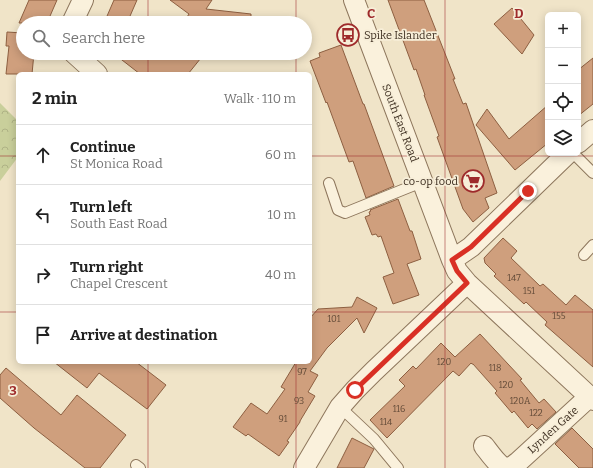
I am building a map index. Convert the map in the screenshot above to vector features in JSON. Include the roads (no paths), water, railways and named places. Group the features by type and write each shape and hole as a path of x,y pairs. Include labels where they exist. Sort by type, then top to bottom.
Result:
{"street":[{"path":"75,16 82,0"},
{"name":"South East Road","path":"354,0 457,271 467,283 591,399"},
{"path":"82,60 95,72"},
{"path":"581,141 593,130"},
{"path":"452,260 471,247 565,156"},
{"path":"304,468 340,407 374,371 467,283"},
{"name":"Lynden Gate","path":"484,446 501,466 507,468 519,466 591,399"}],"lane":[{"path":"576,156 593,173"},
{"path":"329,183 338,210 344,213 422,182"},
{"path":"584,255 593,245"},
{"path":"340,407 374,439 398,468"}],"place":[{"name":"Spike Islander","path":"348,35"},
{"name":"co-op food","path":"473,181"}]}
